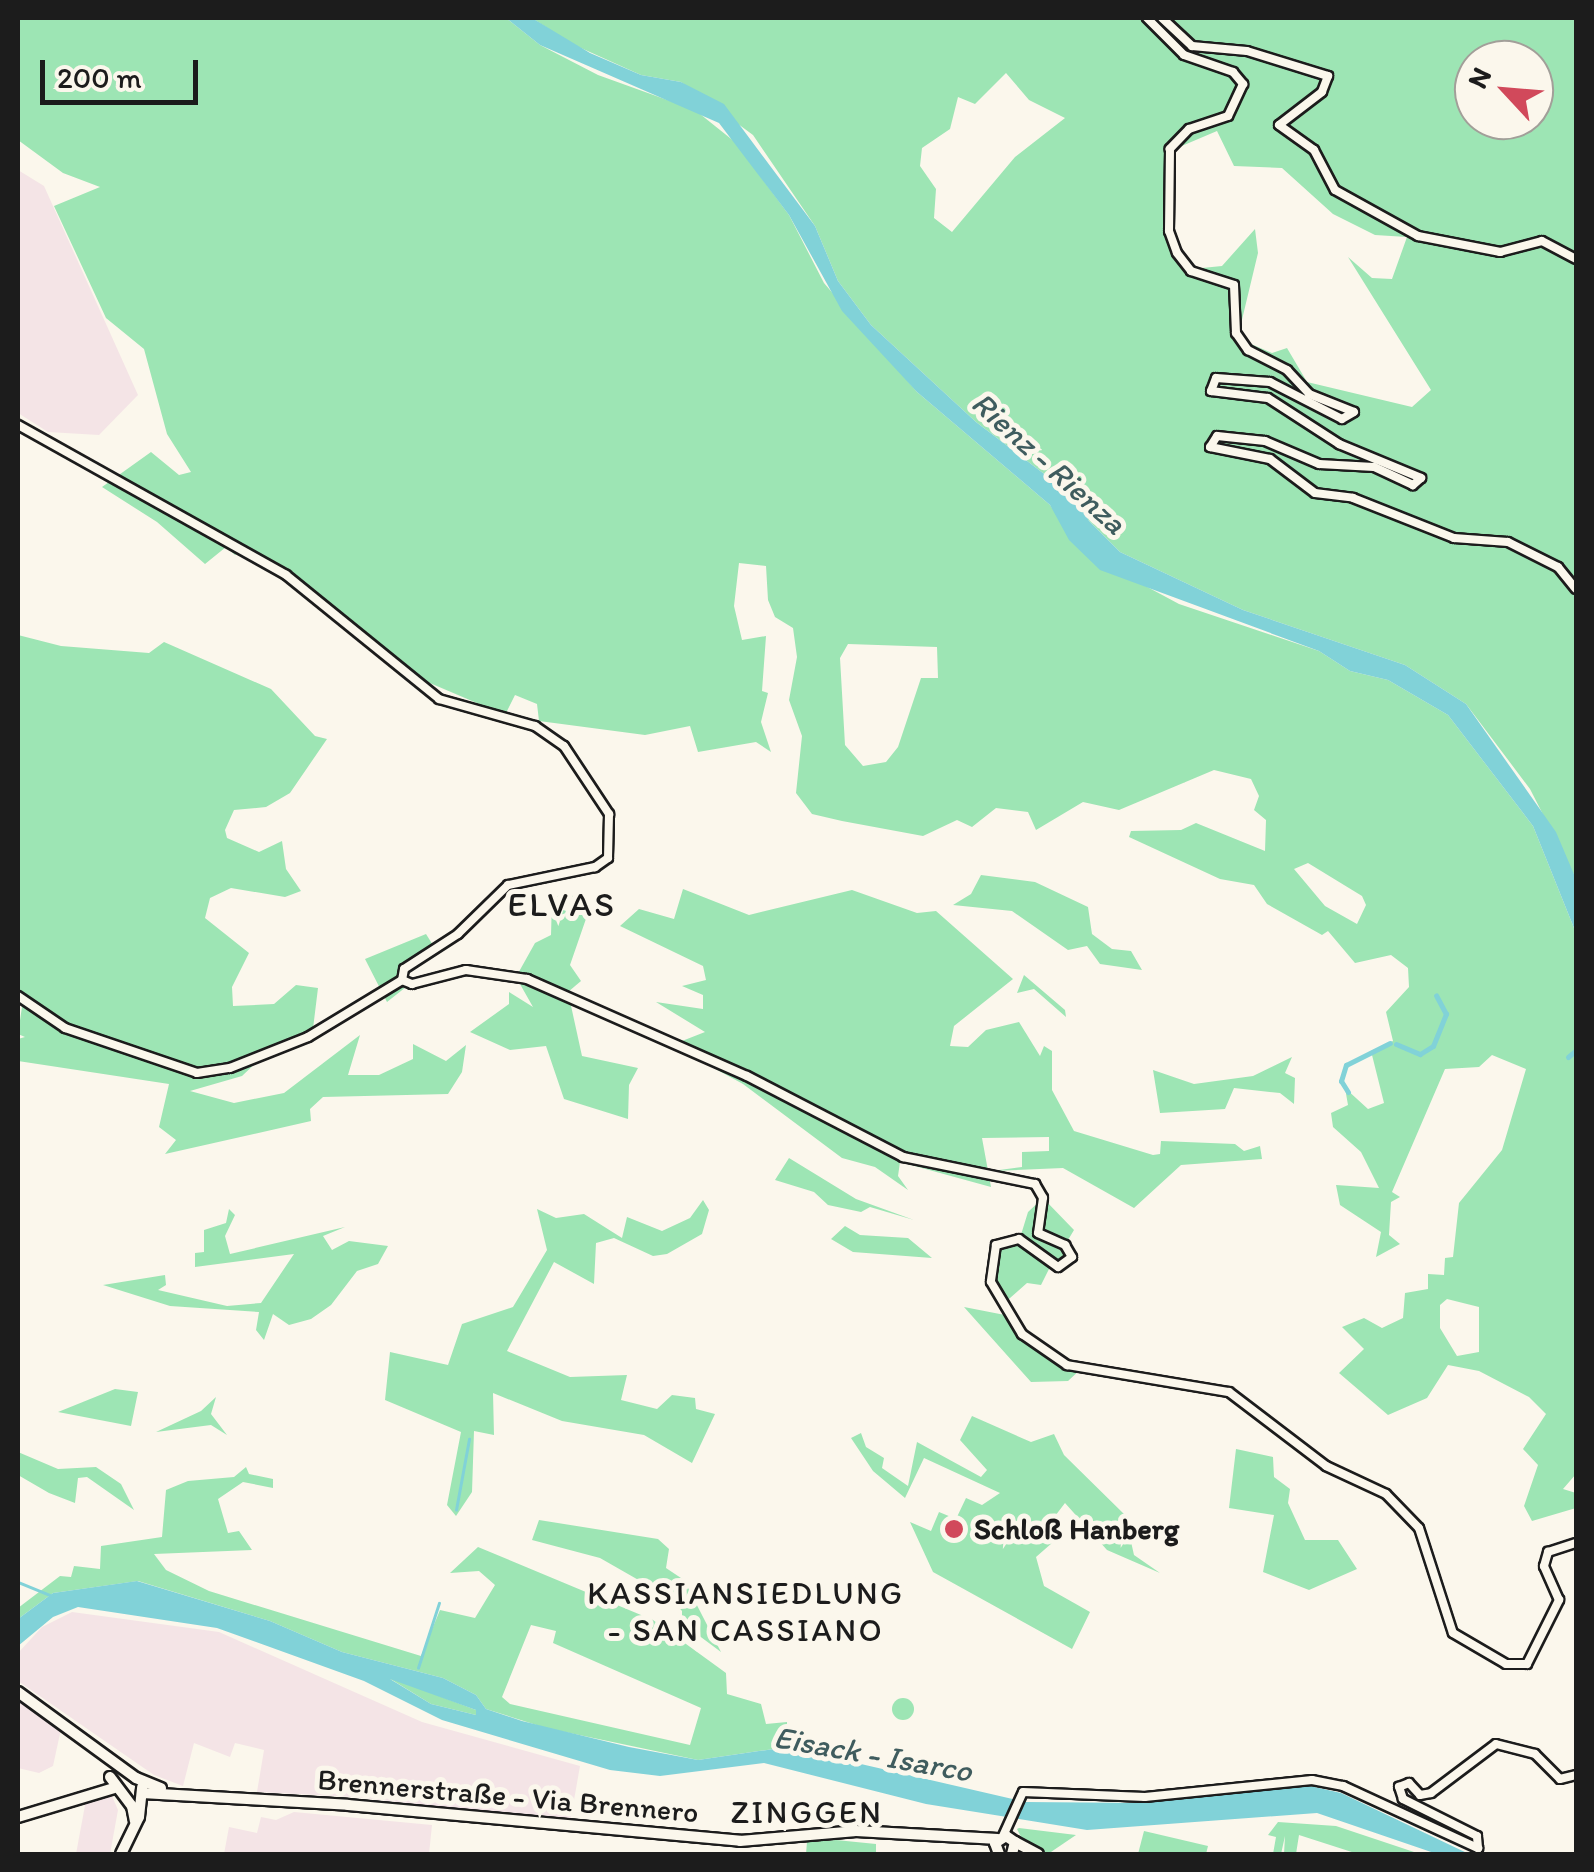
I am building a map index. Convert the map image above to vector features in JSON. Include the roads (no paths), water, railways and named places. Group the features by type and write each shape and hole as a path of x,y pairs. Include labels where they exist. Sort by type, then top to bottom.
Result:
{"main road":[{"path":"18,1692 94,1746 115,1776 135,1824"},
{"path":"18,1817 84,1794 115,1776"},
{"name":"Brennerstraße - Via Brennero","path":"115,1776 136,1778 166,1790"},
{"name":"Brennerstraße - Via Brennero","path":"136,1778 141,1795"},
{"name":"Brennerstraße - Via Brennero","path":"128,1802 166,1790 740,1841 856,1832 1006,1839 1038,1854"},
{"path":"123,1849 135,1824 141,1795"},
{"path":"1006,1839 1014,1854 1027,1854"}],"street":[{"path":"1150,18 1184,55 1232,72 1243,84 1228,116 1189,129 1170,149 1170,231 1177,253 1191,272 1234,284 1236,333 1248,350 1287,370 1309,394 1354,412 1342,420 1270,382 1216,378 1211,391 1268,398 1340,444 1420,478 1413,486 1365,465 1319,464 1265,441 1217,436 1210,447 1270,459 1315,493 1353,498 1454,538 1508,542 1554,564 1576,589"},
{"path":"1162,18 1192,46 1247,51 1328,76 1322,92 1279,125 1314,150 1335,190 1418,236 1505,252 1542,241 1576,259"},
{"path":"18,425 286,575 430,694 469,712 535,726 564,746 609,814 608,858 594,867 508,885 458,934 404,969 402,980 308,1037 230,1068 197,1072 65,1028 18,996"},
{"path":"402,980 412,984 466,970 527,979 747,1076 887,1150 1038,1188 1038,1234 1071,1253 1068,1265 1058,1267 1019,1239 996,1245 994,1291 1033,1344 1067,1365 1215,1388 1262,1413 1326,1466 1386,1494 1414,1520 1450,1629 1511,1667 1527,1664 1560,1600 1544,1559 1553,1547 1576,1542"},
{"path":"1006,1839 1020,1795 1145,1797 1323,1781 1478,1848 1477,1836 1404,1798 1399,1788 1409,1784 1420,1795 1431,1793 1496,1744 1530,1751 1560,1778 1576,1775"}],"water":[{"path":"506,18 532,18 590,53 641,75 681,82 724,104 815,226 838,281 871,325 976,422 1077,499 1089,521 1120,552 1243,610 1405,665 1466,704 1556,832 1576,879 1576,933 1533,826 1448,715 1388,680 1350,671 1319,651 1100,570 1069,540 1050,505 917,392 842,311 789,215 719,123 540,45"},
{"path":"137,1581 270,1621 342,1652 443,1678 476,1695 486,1709 522,1721 698,1760 787,1747 1026,1802 1142,1803 1306,1785 1341,1793 1469,1854 1437,1854 1317,1813 1087,1830 926,1804 764,1763 660,1776 610,1770 442,1720 364,1681 217,1628 78,1607 53,1617 18,1646 18,1619 53,1593","holes":["390,1679 476,1710 476,1715 431,1704"]}],"waterway":[{"path":"1396,1044 1420,1054 1433,1046 1446,1014 1436,995"},
{"path":"1348,1092 1341,1081 1346,1065 1390,1043"},
{"path":"1568,1057 1576,1050"},
{"path":"456,1510 469,1439"},
{"path":"18,1582 52,1596"},
{"path":"418,1668 439,1603"}],"place":[{"name":"Schloß Hanberg","path":"954,1529"}],"district":[{"name":"ELVAS","path":"562,904"},
{"name":"KASSIANSIEDLUNG - SAN CASSIANO","path":"746,1612"},
{"name":"ZINGGEN","path":"807,1812"}],"water label":[{"name":"Rienz - Rienza","path":"1049,463"},
{"name":"Eisack - Isarco","path":"873,1754"}]}
